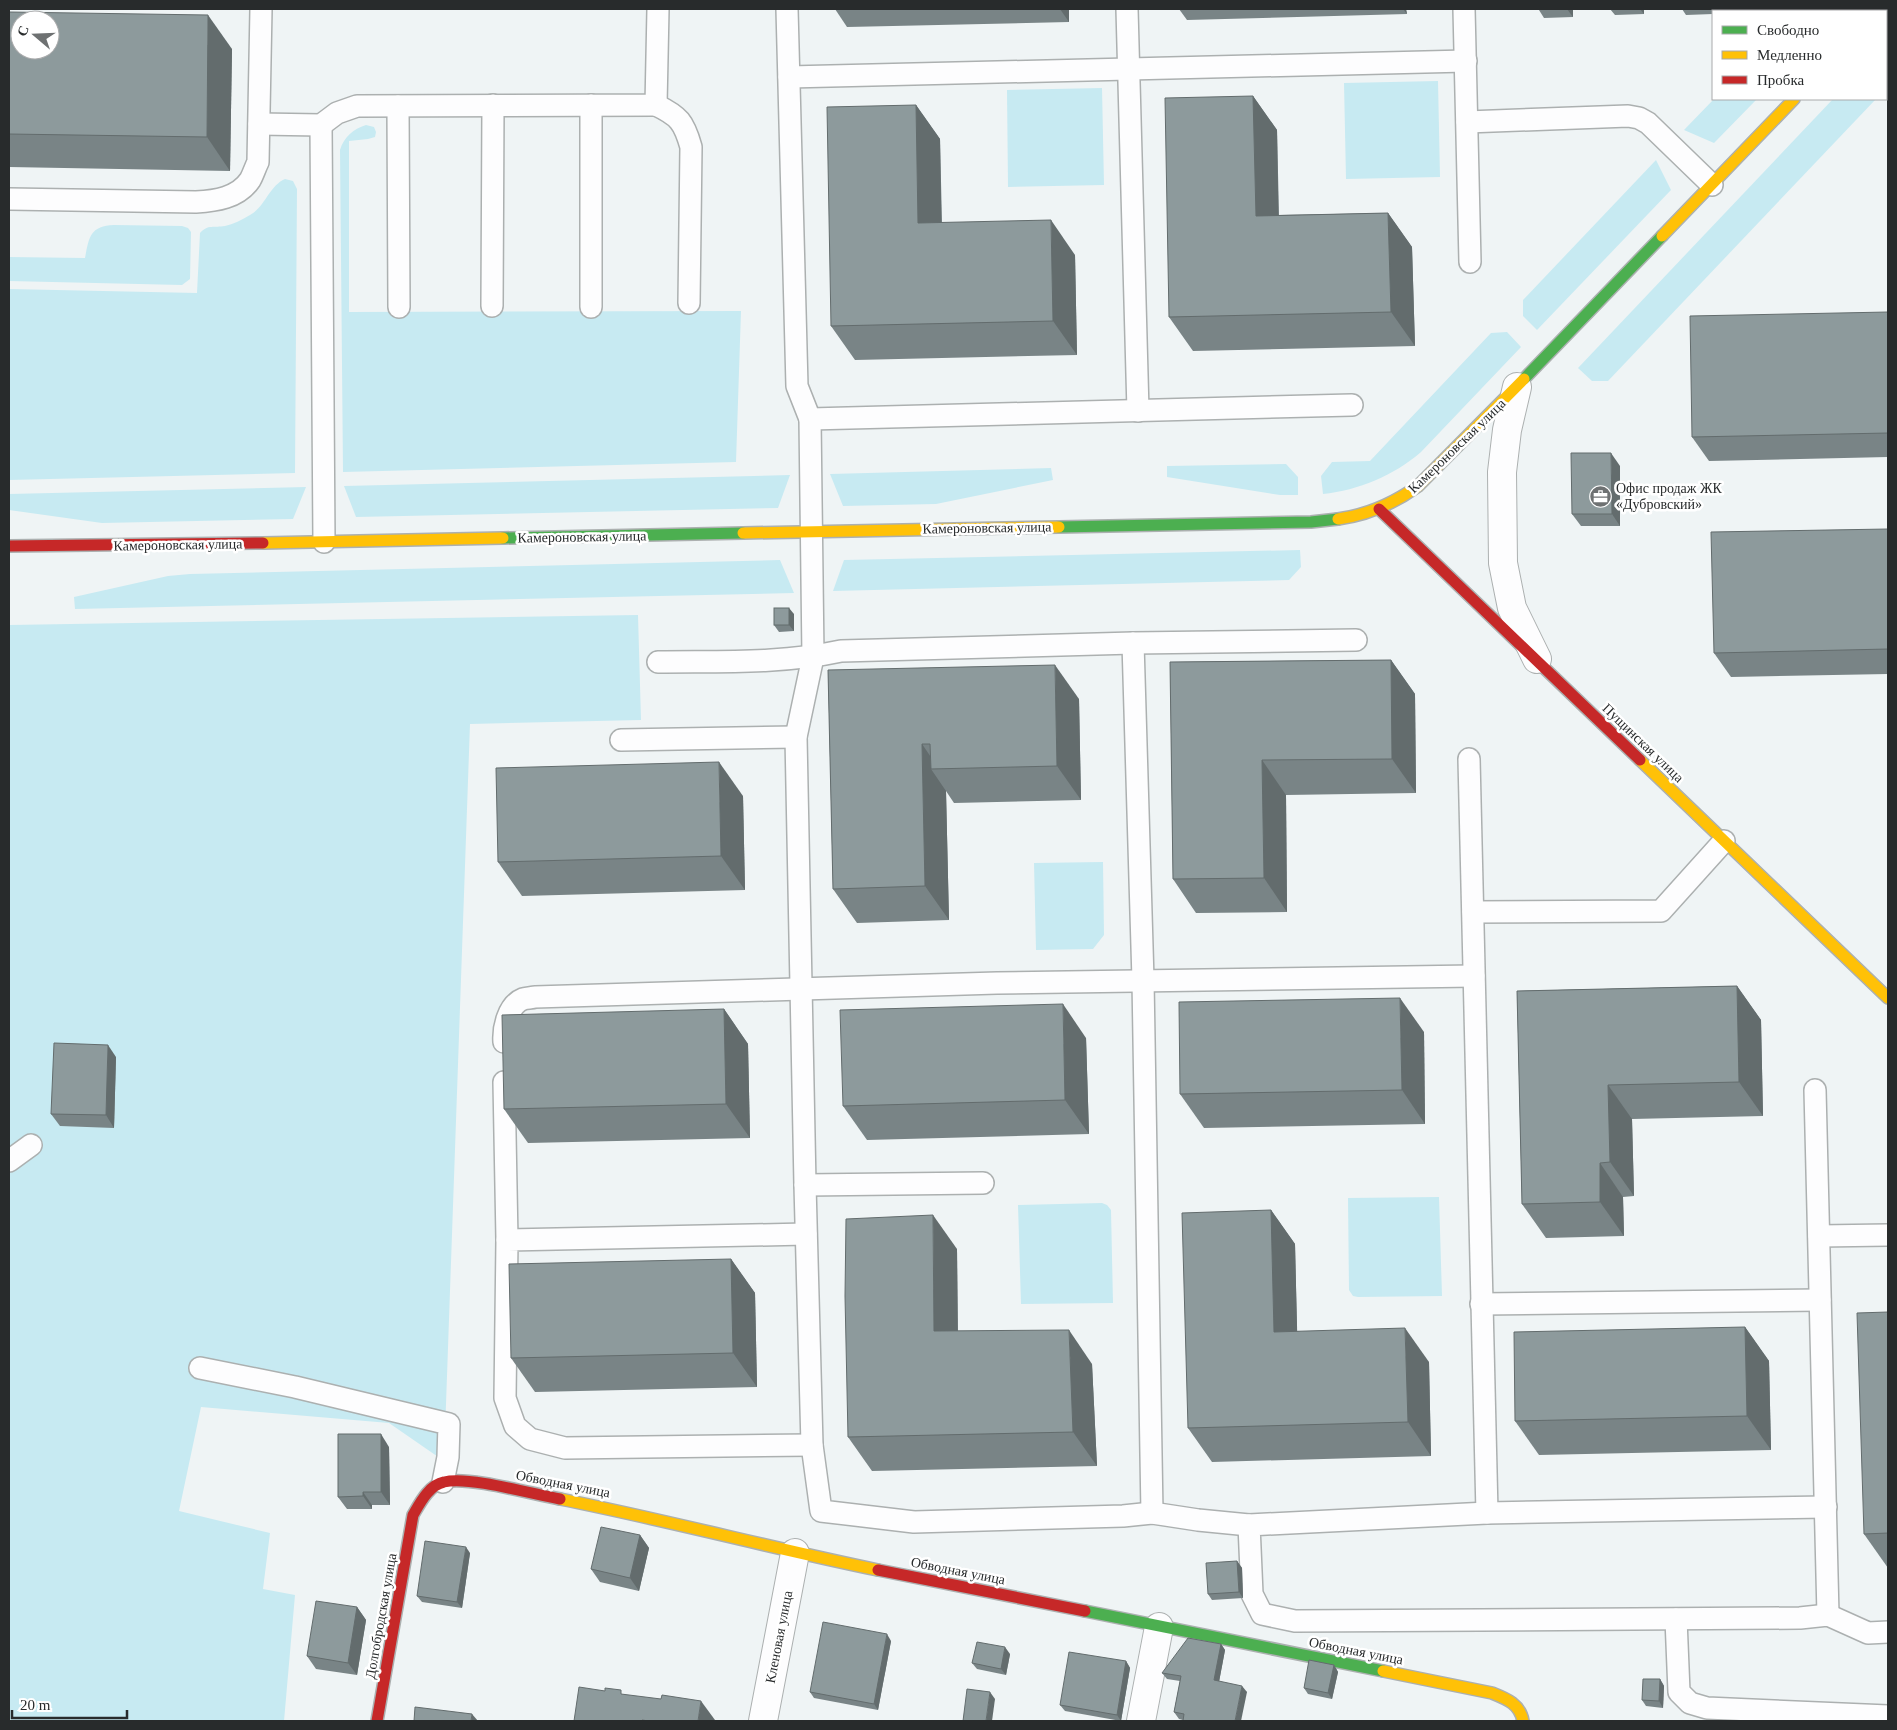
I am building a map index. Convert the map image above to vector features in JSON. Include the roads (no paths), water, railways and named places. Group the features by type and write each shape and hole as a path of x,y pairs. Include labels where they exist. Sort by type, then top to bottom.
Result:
{"street":[{"name":"Камероновская улица","path":"9,546 324,542 1311,522 1346,518 1379,509 1400,500 1418,486 1518,387 1793,100"},
{"path":"1518,387 1507,430 1502,472 1503,563 1512,608 1540,665"},
{"name":"Пущинская улица","path":"1379,509 1888,998"},
{"name":"Обводная улица","path":"443,1482 467,1480 490,1484 627,1512 795,1553 1492,1693 1513,1701 1521,1710 1523,1721"},
{"name":"Долгобродская улица","path":"378,1721 413,1515 426,1494 443,1482"},
{"name":"Кленовая улица","path":"763,1721 795,1553"},
{"path":"1141,1721 1160,1627"}],"lane":[{"path":"9,199 217,201 234,194 249,181 258,162 261,9"},
{"path":"656,105 658,9"},
{"path":"787,9 797,386 810,419 813,657 796,737 812,1444 821,1510 914,1522 1123,1516 1152,1513 1250,1525 1487,1513 1826,1507"},
{"path":"1127,9 1138,411"},
{"path":"1464,9 1470,262"},
{"path":"789,77 1466,61"},
{"path":"259,124 321,125 338,113 357,106 493,104 656,105 674,114 686,129 691,146 689,303"},
{"path":"492,306 493,104"},
{"path":"590,105 591,307"},
{"path":"398,106 399,307"},
{"path":"1467,122 1628,116 1639,118 1648,123 1712,184"},
{"path":"321,125 324,542"},
{"path":"810,419 1352,405"},
{"path":"658,662 774,660 813,657 841,651 1133,643 1356,640"},
{"path":"1133,643 1143,980 1152,1513"},
{"path":"620,740 796,737"},
{"path":"1469,759 1487,1513"},
{"path":"1473,912 1660,910 1724,841"},
{"path":"812,1444 565,1448 530,1439 515,1426 505,1398 507,1240 504,1033 508,1016 513,1007 522,999 802,988 1143,980 1474,976"},
{"path":"1815,1090 1828,1615"},
{"path":"9,1161 31,1146"},
{"path":"805,1185 982,1183"},
{"path":"507,1240 806,1234"},
{"path":"1819,1236 1888,1235"},
{"path":"1481,1304 1820,1300"},
{"path":"200,1368 294,1387 450,1424 448,1457 443,1482"},
{"path":"1250,1525 1252,1594 1262,1614 1295,1621 1800,1618 1828,1615 1868,1633 1888,1632"},
{"path":"1676,1619 1679,1692 1690,1703 1707,1708 1888,1716"}],"place":[{"name":"Офис продаж ЖК «Дубровский»","path":"1600,496"}]}
